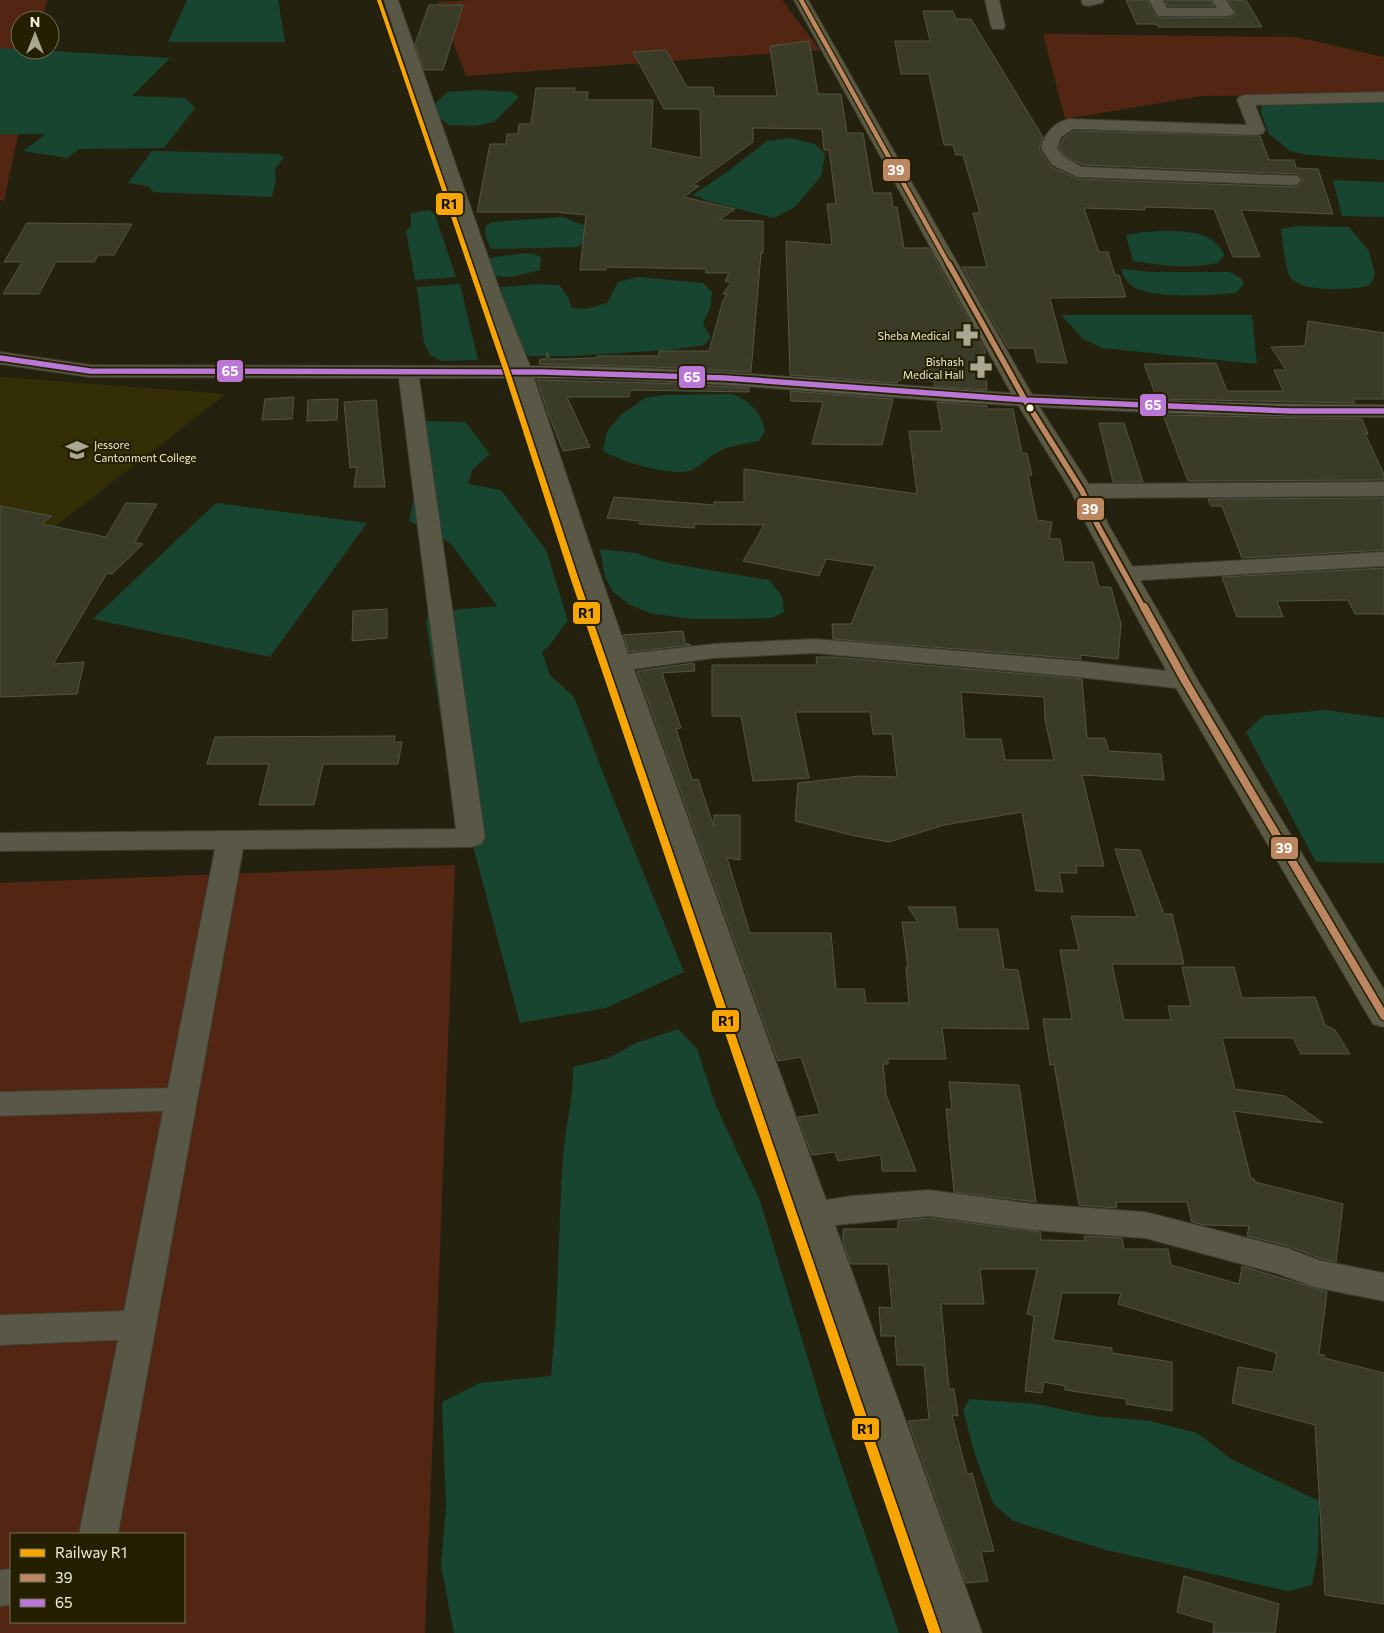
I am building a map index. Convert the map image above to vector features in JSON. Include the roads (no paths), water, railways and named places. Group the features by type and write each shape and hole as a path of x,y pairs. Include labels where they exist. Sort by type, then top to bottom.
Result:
{"highway":[{"path":"801,0 1024,400 1082,490 1098,526 1185,681 1384,1016"}],"street":[{"path":"391,0 491,294 522,372 576,540 816,1215 962,1633"},
{"path":"992,0 998,26"},
{"path":"1088,0 1088,2 1097,0"},
{"path":"1155,0 1162,12 1227,12 1219,0"},
{"path":"1292,180 1078,172 1058,161 1049,148 1053,135 1068,124 1257,130 1245,100 1384,97"},
{"path":"0,358 90,371 522,372 725,378 1024,400 1291,411 1384,411"},
{"path":"0,842 471,838 408,372"},
{"path":"1082,490 1384,489"},
{"path":"1125,574 1384,559"},
{"path":"620,663 713,651 815,646 1078,669 1185,681"},
{"path":"99,1533 231,840"},
{"path":"0,1104 182,1099"},
{"path":"816,1215 852,1209 929,1203 1033,1217 1145,1225 1287,1262 1314,1273 1384,1288"},
{"path":"0,1330 139,1325"}],"rail line":[{"name":"R1","path":"379,0 935,1633"}],"place":[{"name":"Sheba Medical","path":"967,335"},
{"name":"Bishash Medical Hall","path":"981,367"},
{"name":"Jessore Cantonment College","path":"77,450"}]}
